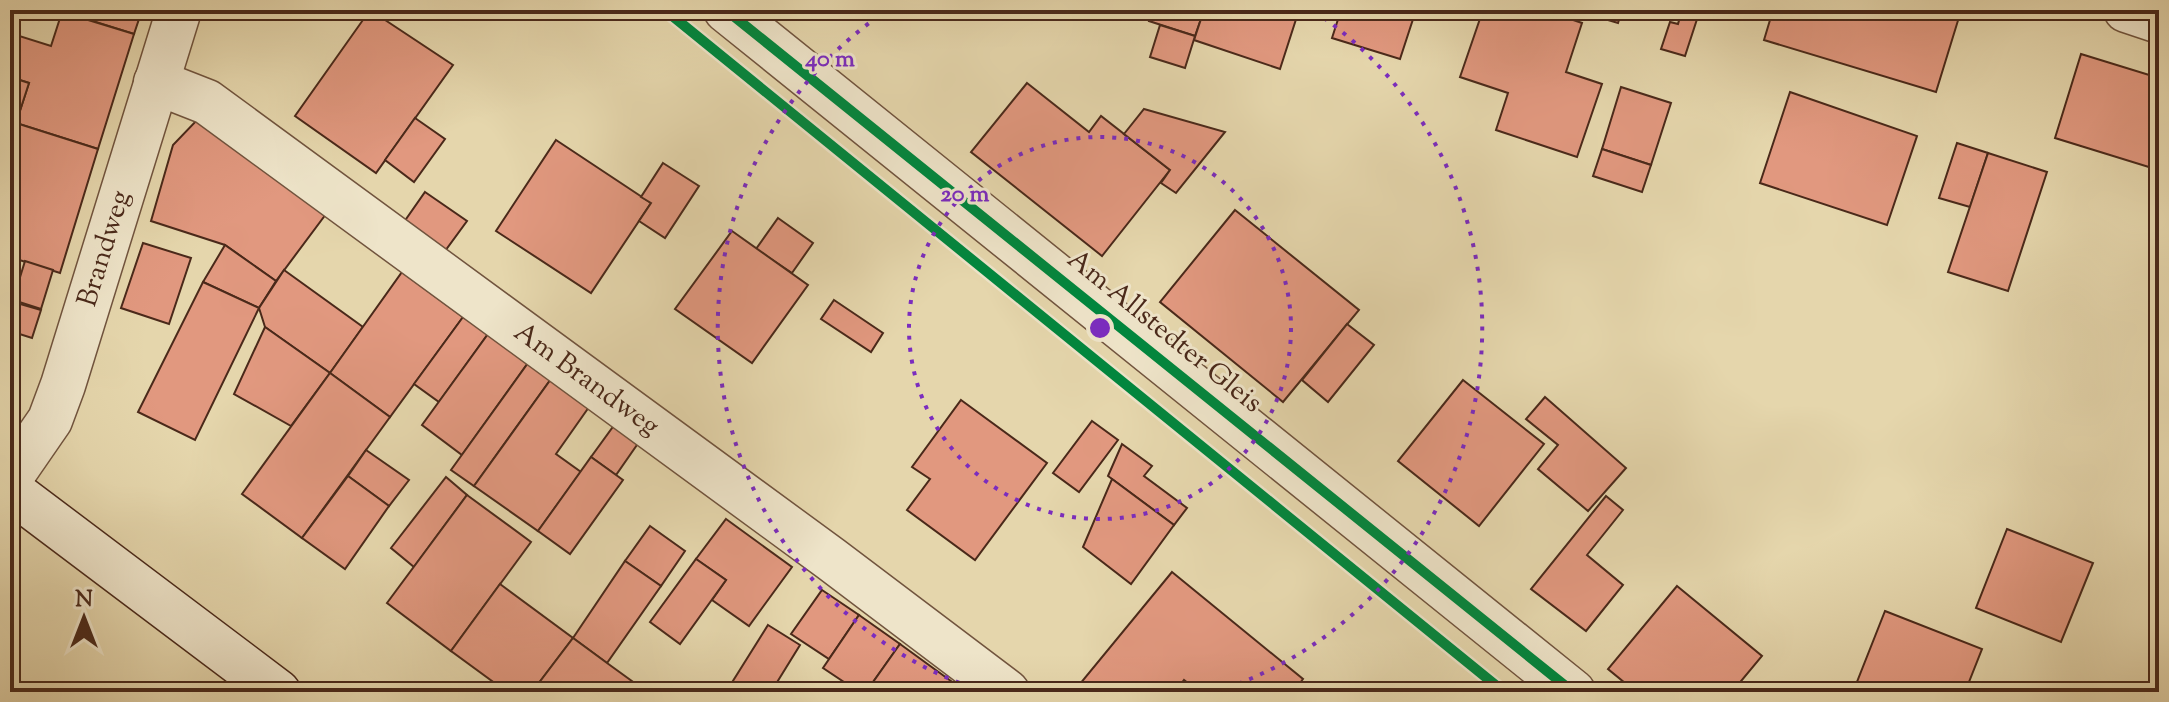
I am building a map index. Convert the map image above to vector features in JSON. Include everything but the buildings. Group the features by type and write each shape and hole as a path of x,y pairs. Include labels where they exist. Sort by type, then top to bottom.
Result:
{"street":[{"name":"Brandweg","path":"10,478 50,420 63,385 179,10"},
{"name":"Am Allstedter Gleis","path":"726,10 1573,692"},
{"path":"2126,10 2159,21"},
{"name":"Am Brandweg","path":"156,82 207,102 1007,692"},
{"path":"10,490 278,692"}],"cycle path":[{"path":"665,10 1504,692"},
{"path":"726,10 1573,692"}]}
